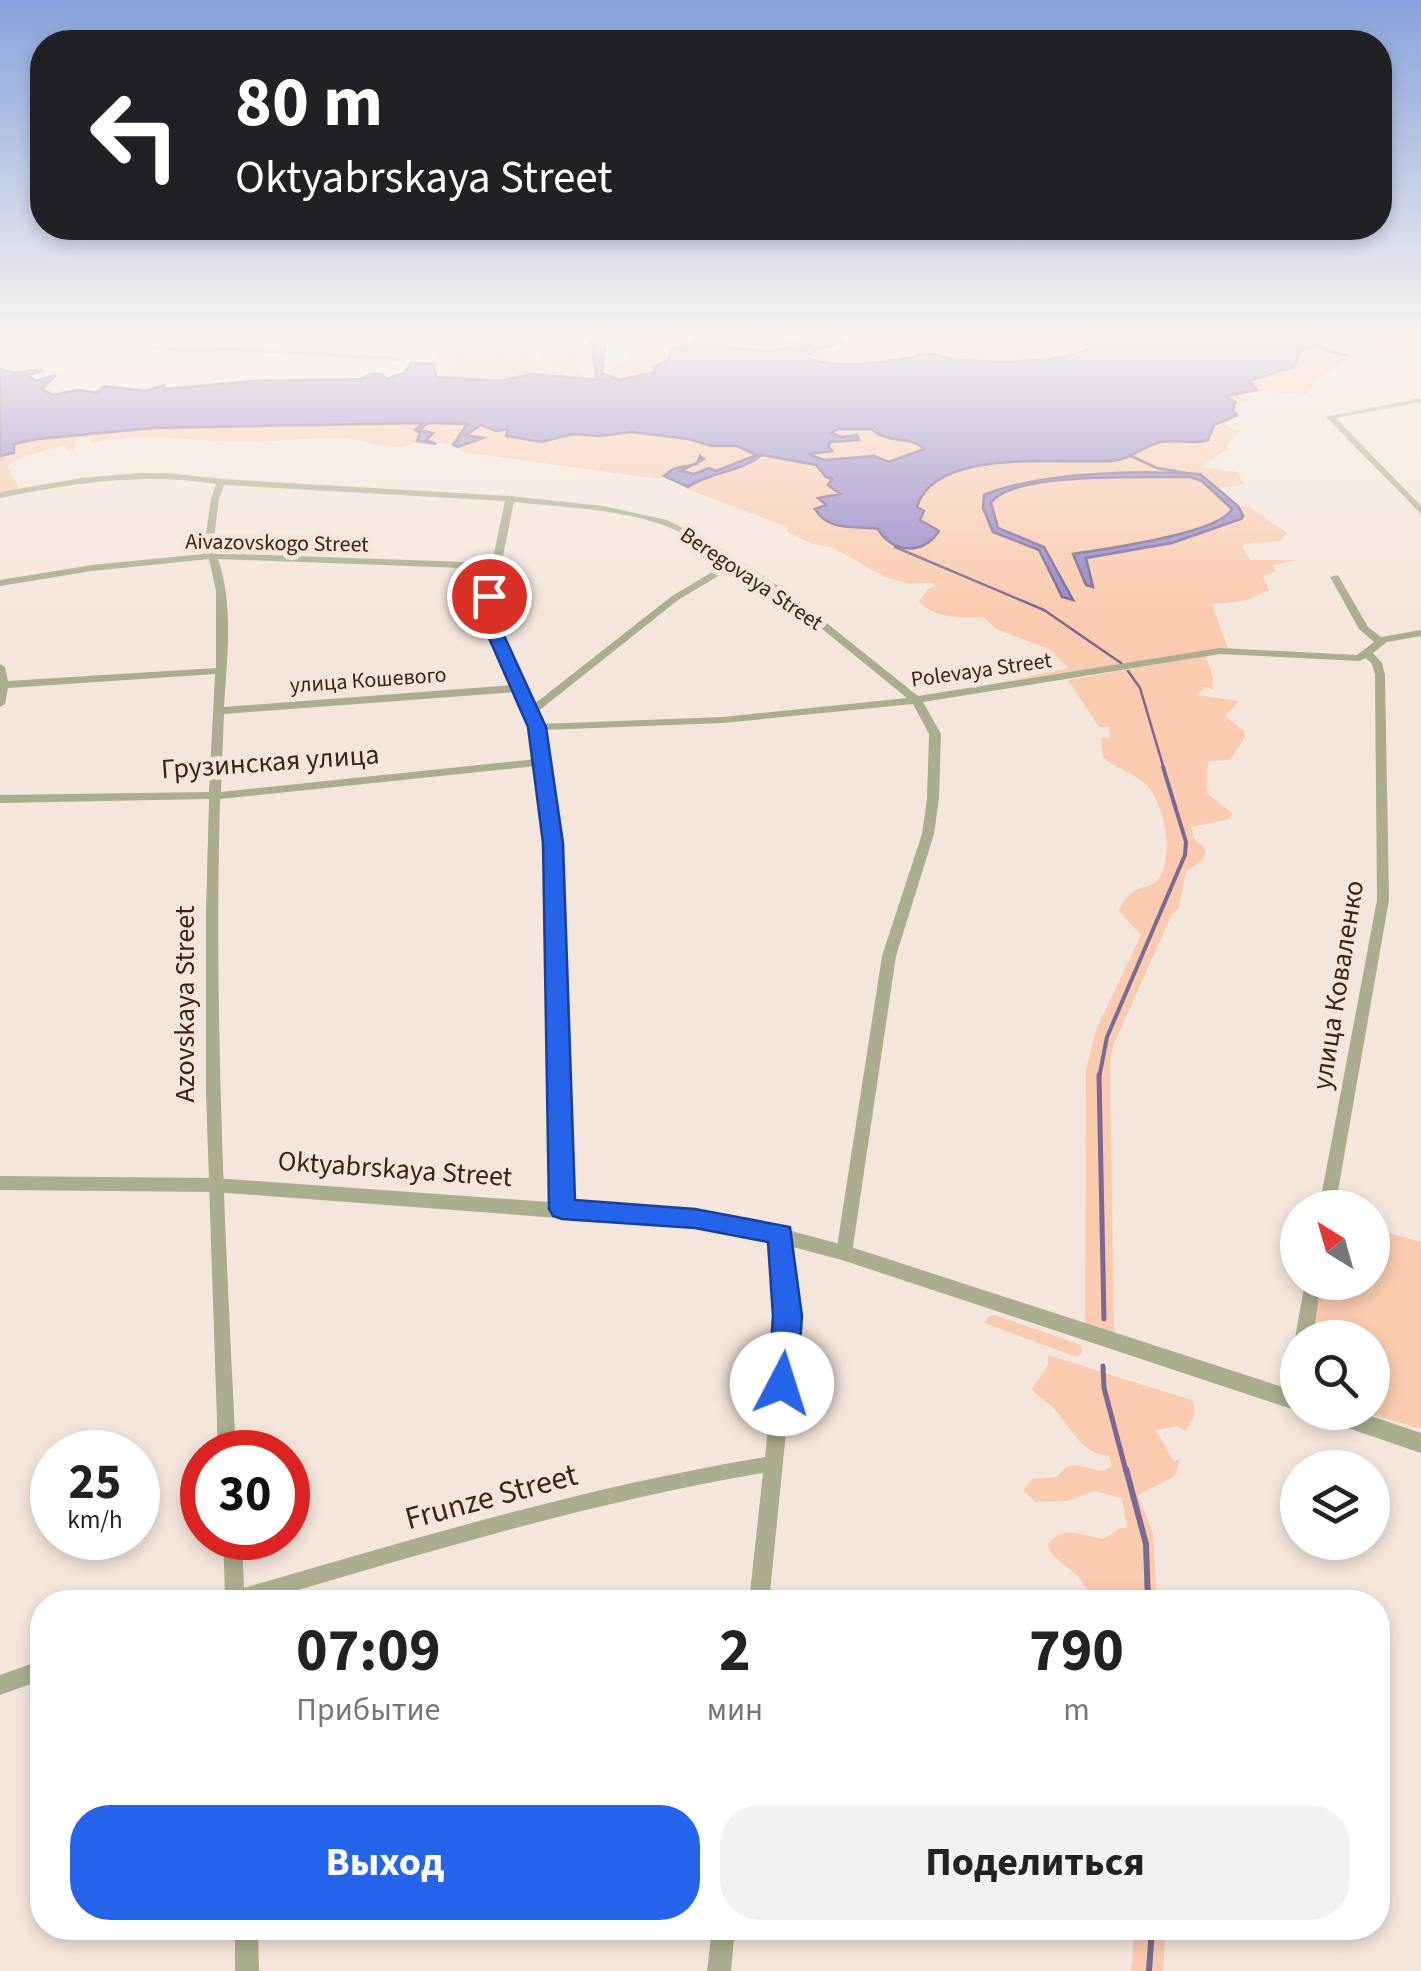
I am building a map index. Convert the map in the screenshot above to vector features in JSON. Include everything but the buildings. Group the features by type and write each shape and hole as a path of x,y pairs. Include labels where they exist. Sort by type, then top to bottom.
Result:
{"street":[{"path":"1340,427 1421,512"},
{"name":"Beregovaya Street","path":"0,495 107,478 179,476 222,482 510,498 650,518 681,529 799,605 916,700 935,734 933,799 928,834 889,956 844,1253"},
{"name":"Azovskaya Street","path":"222,482 215,499 210,556 219,574 220,671 214,794 214,1185 226,1430"},
{"path":"510,498 489,596 490,614 532,711 543,762 558,930 562,1209"},
{"name":"Aivazovskogo Street","path":"0,582 210,556 496,566"},
{"path":"532,711 674,598 735,562"},
{"path":"1335,578 1364,629 1380,641"},
{"path":"1368,654 1380,641 1421,633"},
{"name":"Polevaya Street","path":"537,727 723,720 916,700 1205,652 1352,658 1368,654"},
{"name":"улица Коваленко","path":"1330,1190 1383,900 1380,676 1377,663 1368,654"},
{"path":"0,667 0,704"},
{"path":"2,685 220,671"},
{"name":"улица Кошевого","path":"218,711 521,688"},
{"name":"Грузинская улица","path":"0,800 214,794 543,762"},
{"name":"Oktyabrskaya Street","path":"0,1183 214,1185 695,1218 780,1234 844,1253 1280,1396"},
{"path":"761,1590 788,1316 780,1234"},
{"path":"1382,1430 1421,1443"},
{"name":"Frunze Street","path":"272,1590 522,1516 685,1478 775,1463"},
{"path":"232,1560 232,1590"},
{"path":"0,1685 30,1674"},
{"path":"247,1940 247,1971"},
{"path":"719,1971 723,1940"}],"shaded area":[{"path":"0,427 207,427 38,439 14,444 14,453 0,456"},
{"path":"423,427 420,430 433,433 426,440 436,444 417,441 420,433 415,430"},
{"path":"465,427 478,427 466,435 483,438 458,447 453,445"},
{"path":"466,427 453,445 426,440 429,435 420,429 416,430 420,433 417,441 398,447 343,438 243,442 149,437 91,443 91,437 76,439 74,451 66,450 64,445 28,455 7,466 19,488 0,492 0,456 14,453 14,444 106,429"},
{"path":"478,427 496,431 508,428 506,436 537,437 640,432 758,454 715,472 682,473 685,466 658,479 462,452 458,447 480,438 466,434"},
{"path":"486,427 1213,427 1208,440 1161,442 1111,461 1002,463 948,475 928,488 917,507 924,511 920,520 939,531 916,548 891,543 878,529 835,525 821,517 815,509 826,505 818,498 840,494 828,485 832,479 816,465 762,455 688,487 664,476 673,469 693,465 681,471 716,471 757,455 737,446 712,446 631,432 573,434 541,442 506,436 508,429 496,431","holes":["838,429 872,429 877,434 912,442 924,449 889,462 874,456 824,460 808,454 832,451 828,445 831,442 859,440 857,435 842,437 831,433"]},
{"path":"1213,427 1229,427 1239,433 1227,449 1201,467 1238,472 1244,484 1220,489 1206,477 1093,476 1028,481 1003,486 983,508 993,532 1039,550 1054,585 1069,596 1044,547 998,528 991,503 1004,493 1083,478 1190,477 1202,481 1233,509 1206,525 1184,532 1074,554 1088,587 1086,558 1172,543 1241,519 1238,506 1250,507 1287,533 1281,541 1244,544 1250,560 1298,560 1273,565 1276,572 1263,576 1269,590 1245,601 1212,604 1228,648 1002,682 1069,668 1046,648 996,629 984,617 949,616 925,607 919,601 935,586 932,583 909,584 885,577 831,547 787,532 788,527 686,489 740,463 778,457 797,460 834,479 828,485 841,494 822,496 828,505 819,506 860,529 878,529 898,545 911,547 934,538 931,526 920,520 917,507 928,488 948,475 1002,463 1117,460 1161,442 1208,440"},
{"path":"848,428 872,429 925,449 889,462 824,460 807,454 831,442 841,443 850,435 831,433"},
{"path":"1120,473 1200,474 1238,506 1241,519 1172,543 1086,558 1093,587 1086,585 1073,554 1184,533 1222,518 1232,509 1202,481 1190,477 1052,481 1004,493 991,503 998,528 1044,547 1073,600 1062,597 1039,550 993,532 983,508 984,495 1032,481"},
{"path":"1206,656 1213,689 1205,687 1197,695 1239,701 1225,716 1244,731 1245,737 1230,760 1208,761 1207,793 1233,814 1229,819 1192,827 1193,837 1206,850 1203,860 1186,871 1179,908 1172,914 1113,1046 1110,1062 1114,1333 1085,1324 1086,1069 1097,1028 1141,935 1119,911 1129,895 1159,878 1167,845 1155,797 1139,779 1103,757 1101,738 1110,738 1109,727 1099,727 1068,680"},
{"path":"1390,1234 1421,1242 1421,1429 1390,1420 1390,1320 1313,1320 1316,1300 1390,1300"},
{"path":"995,1315 1081,1345 1082,1354 1077,1357 984,1323"},
{"path":"1048,1355 1191,1400 1193,1404 1194,1416 1185,1432 1177,1426 1156,1430 1174,1462 1180,1458 1175,1476 1138,1495 1153,1533 1156,1590 1087,1590 1051,1552 1048,1545 1066,1533 1103,1539 1127,1528 1122,1498 1094,1491 1067,1501 1035,1502 1023,1490 1032,1479 1057,1477 1072,1465 1103,1471 1112,1466 1109,1456 1078,1440 1056,1411 1032,1389 1048,1365"},
{"path":"1134,1940 1165,1940 1163,1971 1131,1971"}],"waterway":[{"path":"1131,456 1157,468 1187,473"},
{"path":"895,547 1044,610 1121,663"},
{"path":"1128,671 1140,688 1164,769"},
{"path":"1099,1078 1107,1037 1185,855 1186,842 1163,767"},
{"path":"1099,1078 1104,1319"},
{"path":"1103,1366 1104,1388 1126,1471"},
{"path":"1126,1469 1146,1544 1148,1590"},
{"path":"1149,1971 1151,1940"}],"route":[{"path":"489,596 493,629 537,727 553,843 562,1209 695,1218 780,1234 788,1316 782,1384"}]}
